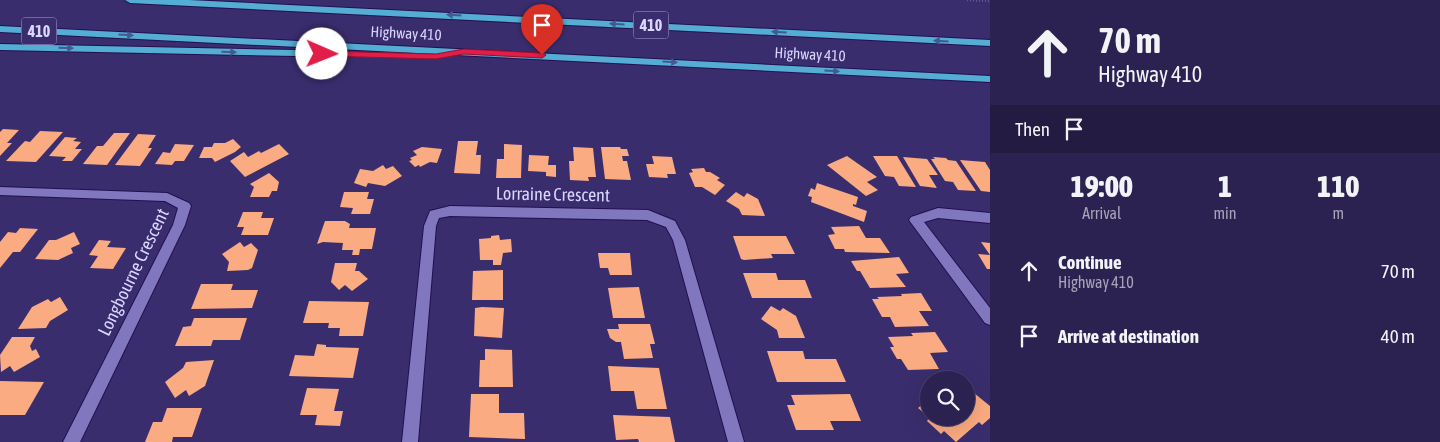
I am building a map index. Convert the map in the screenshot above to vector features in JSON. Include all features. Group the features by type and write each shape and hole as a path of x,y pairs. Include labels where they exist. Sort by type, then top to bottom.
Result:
{"highway":[{"name":"Highway 410","path":"130,0 990,43"},
{"path":"274,0 289,1 312,8"},
{"name":"Highway 410","path":"0,29 990,79"},
{"path":"0,46 436,56 464,51"}],"street":[{"name":"Longbourne Crescent","path":"0,191 167,197 185,206 179,225 70,442"},
{"name":"Lorraine Crescent","path":"410,442 430,226 434,214 450,211 648,215 671,224 679,240 736,442"},
{"path":"990,218 938,213 915,220 990,319"}],"path":[{"path":"968,0 990,1"}],"building":[{"path":"3,129 19,130 7,143 12,143 0,156 0,132"},
{"path":"40,131 63,132 36,162 6,161 25,141 30,142"},
{"path":"114,133 130,133 107,165 83,164 97,146 103,146"},
{"path":"138,134 156,135 148,148 152,148 140,166 115,165"},
{"path":"65,137 77,138 73,141 81,142 75,149 82,149 72,161 62,161 66,157 49,156"},
{"path":"233,139 241,147 235,152 215,162 212,158 199,158 204,147 212,147 214,143 225,143"},
{"path":"458,141 478,141 476,155 481,155 480,174 454,173"},
{"path":"175,144 194,145 184,161 175,161 172,165 155,164 163,152 170,153"},
{"path":"279,144 289,154 245,177 230,161 244,152 248,157"},
{"path":"504,144 522,145 521,178 496,178 497,159 504,159"},
{"path":"422,147 442,149 437,163 430,162 420,167 419,165 415,167 409,161 412,160 410,158 417,155 413,151"},
{"path":"573,147 593,148 596,177 588,177 589,181 570,180 569,161 574,161"},
{"path":"601,147 627,149 629,156 622,156 623,161 627,161 631,180 605,179"},
{"path":"529,155 549,156 548,165 556,165 556,177 546,176 546,172 528,171"},
{"path":"652,156 672,157 676,174 667,174 668,178 649,177 646,164 654,164"},
{"path":"847,156 877,177 867,182 878,190 866,196 827,165"},
{"path":"873,156 897,156 916,187 899,186 894,177 885,176"},
{"path":"903,157 927,159 938,175 929,175 937,188 920,186"},
{"path":"933,157 956,161 976,191 958,190 953,182 945,181 931,159 935,159"},
{"path":"960,160 985,162 990,170 990,192 981,191"},
{"path":"383,165 386,169 393,166 402,176 385,186 368,183 366,187 354,183 360,169 373,171"},
{"path":"704,168 706,172 710,172 720,178 717,180 725,185 715,195 702,187 695,187 689,173 693,172 691,169"},
{"path":"269,173 279,182 277,191 272,191 269,197 250,197 254,187 250,184"},
{"path":"817,183 858,197 856,205 853,204 853,206 867,211 864,222 811,202 812,197 808,196 811,188 815,190"},
{"path":"344,192 369,192 367,199 374,199 370,214 351,214 353,208 340,207"},
{"path":"736,192 744,197 747,193 758,199 765,216 742,215 739,209 726,201"},
{"path":"243,212 263,212 261,218 274,218 268,235 241,235 244,227 237,227"},
{"path":"325,221 345,221 350,224 349,228 376,228 372,249 360,249 359,255 352,255 353,250 342,250 343,243 323,242 317,244"},
{"path":"859,226 866,238 880,238 890,253 845,252 844,249 835,249 828,235 835,234 831,227"},
{"path":"20,228 38,229 20,252 13,252 0,268 0,242 8,232 16,233"},
{"path":"74,232 80,244 71,248 73,253 58,260 35,259 49,240 56,240"},
{"path":"499,235 500,240 511,239 512,252 503,253 501,265 493,265 493,260 480,260 479,239"},
{"path":"733,236 786,236 795,254 771,254 773,258 744,260 741,259"},
{"path":"99,240 111,241 107,247 126,248 113,269 90,268 98,256 89,255"},
{"path":"240,242 244,247 251,243 258,250 252,268 248,270 227,271 229,262 222,254"},
{"path":"981,242 990,243 990,255"},
{"path":"598,253 630,253 632,275 610,275 608,268 600,268"},
{"path":"978,254 990,255 990,269 987,269"},
{"path":"899,257 909,273 896,274 906,287 870,288 860,271 857,271 851,261"},
{"path":"335,263 357,263 355,271 359,271 368,279 352,291 345,285 339,290 331,282"},
{"path":"503,270 503,300 472,300 473,271"},
{"path":"743,273 776,273 778,280 805,280 812,298 752,298"},
{"path":"201,284 233,284 231,290 258,290 252,308 191,309"},
{"path":"639,287 645,318 613,318 608,288"},
{"path":"921,293 932,311 919,311 929,326 895,327 890,317 882,317 872,299 902,296 901,294"},
{"path":"60,297 68,310 50,321 46,328 18,329 32,307 48,299 51,302"},
{"path":"309,301 369,302 363,336 339,336 340,328 328,328 329,323 303,323"},
{"path":"771,306 780,311 783,308 796,316 805,338 779,338 777,330 761,319"},
{"path":"475,308 504,308 502,338 474,336"},
{"path":"194,318 247,318 240,340 213,340 211,346 175,346 183,327 191,326"},
{"path":"618,324 650,324 655,344 650,344 653,358 624,359 621,342 616,342 610,338 607,329 619,329"},
{"path":"935,332 948,352 930,353 939,369 908,370 901,359 897,359 890,347 894,347 888,337 913,336 911,333"},
{"path":"12,337 35,337 30,346 32,351 36,349 40,357 14,372 10,366 1,372 0,355"},
{"path":"317,344 326,345 326,347 359,348 353,378 289,376 295,355 314,356"},
{"path":"485,349 512,350 513,387 479,387 480,360 485,360"},
{"path":"767,351 803,351 805,359 836,359 846,382 777,382"},
{"path":"214,360 205,386 189,396 186,390 175,398 165,382 183,368 186,362"},
{"path":"608,366 659,368 667,409 637,409 634,391 611,391"},
{"path":"0,381 44,382 25,415 0,415"},
{"path":"307,388 339,389 334,411 343,411 340,426 315,425 317,415 300,415"},
{"path":"471,394 499,394 499,413 524,413 525,439 469,437"},
{"path":"850,394 861,421 830,421 834,430 796,430 787,405 795,405 791,395"},
{"path":"975,394 990,406 990,418 982,425 979,422 975,425"},
{"path":"167,408 202,408 192,437 173,437 172,442 145,442 153,422 162,422"},
{"path":"613,415 670,417 675,442 639,442 638,439 616,440"},
{"path":"932,426 974,426 956,442 944,431 941,434"}],"route":[{"path":"322,54 436,56 464,51 542,55"}]}
